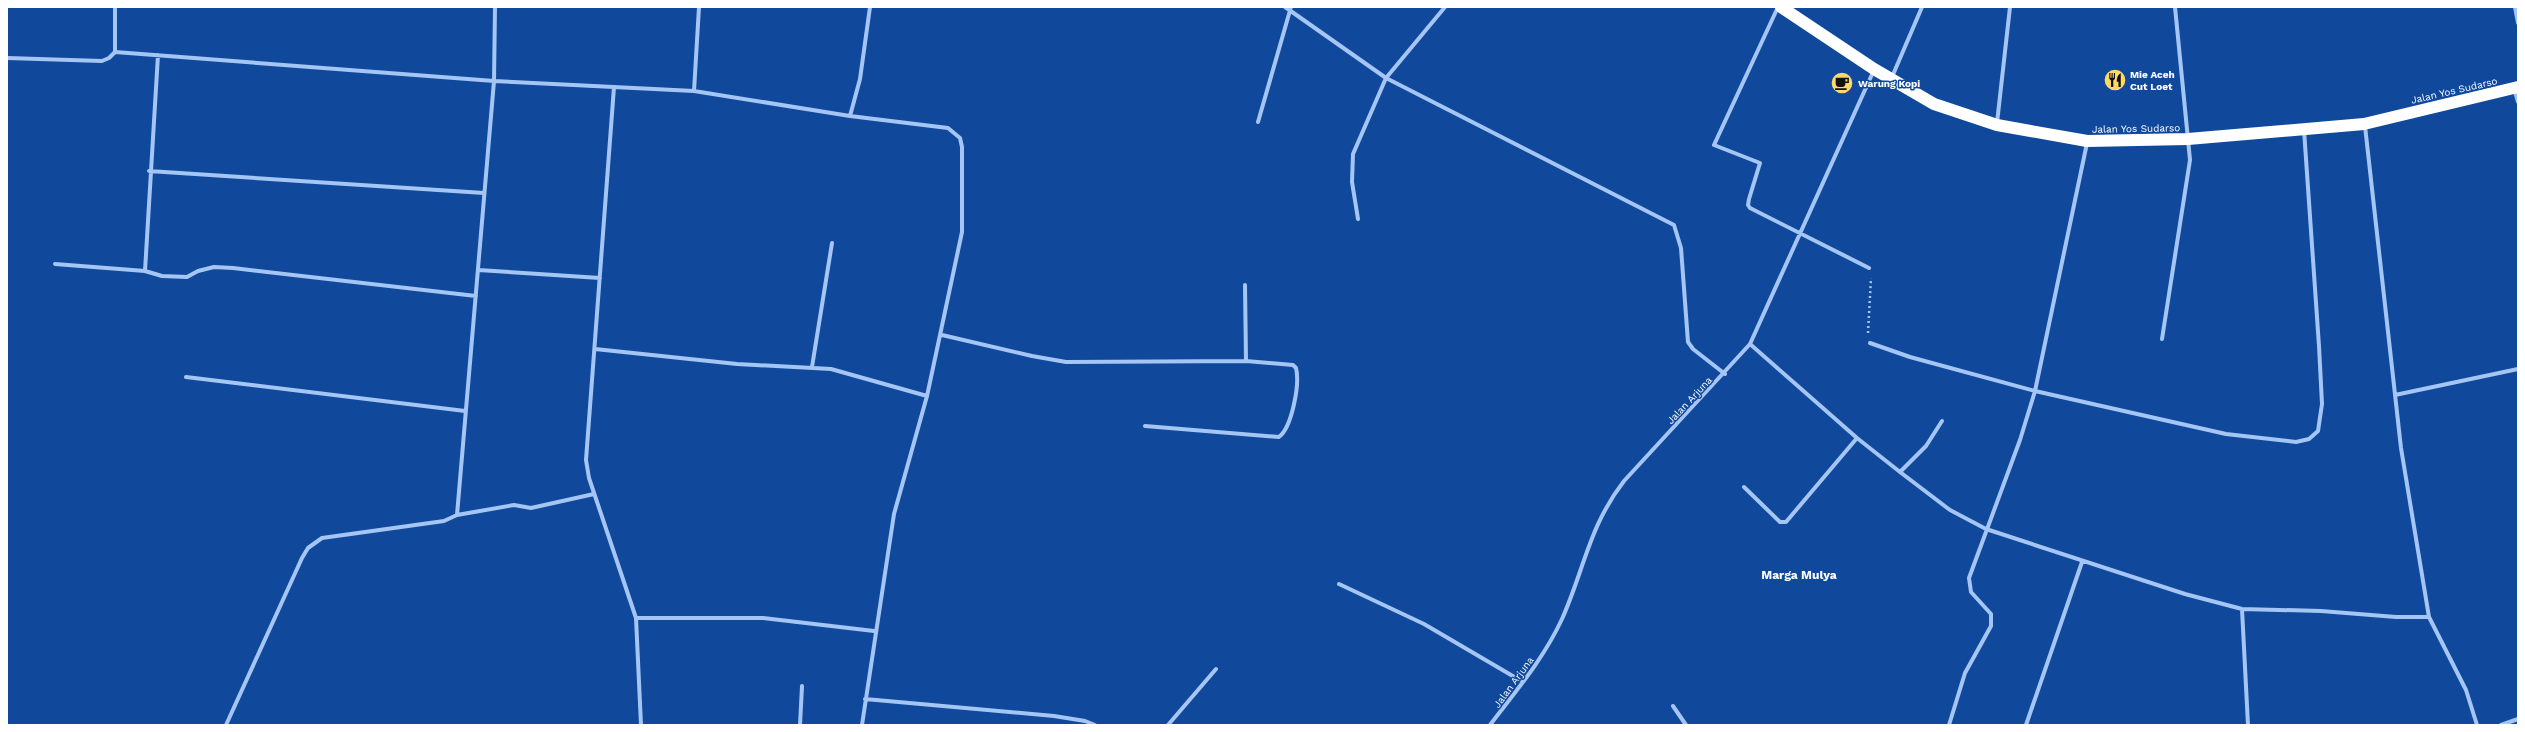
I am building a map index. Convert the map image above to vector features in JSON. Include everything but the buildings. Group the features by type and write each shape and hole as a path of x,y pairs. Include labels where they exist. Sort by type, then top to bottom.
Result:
{"highway":[{"name":"Jalan Yos Sudarso","path":"1781,7 1874,70 1934,104 1997,125 2088,141 2188,139 2364,124 2516,88"}],"street":[{"path":"7,58 102,61 109,58 115,52 115,7"},
{"path":"457,515 494,81 495,7"},
{"path":"694,91 699,7"},
{"path":"850,116 860,79 870,7"},
{"path":"1358,220 1352,182 1353,154 1386,78 1445,7"},
{"path":"1778,7 1714,145 1760,163 1748,204 1800,234 1868,268"},
{"path":"1892,80 1922,7"},
{"path":"1997,125 2010,7"},
{"path":"2162,339 2189,169 2188,139 2175,7"},
{"path":"2515,7 2518,23"},
{"path":"1258,122 1288,8 1386,78 1674,225 1681,248 1688,342 1693,349 1725,374"},
{"path":"115,52 494,81 694,91 850,116 928,124 948,128 960,138 964,213 962,232 942,335 927,396 894,514 874,631 862,725"},
{"path":"144,271 149,171 158,55"},
{"name":"Jalan Arjuna","path":"1490,725 1524,682 1550,644 1562,618 1589,542 1608,501 1624,481 1725,374 1750,344 1874,70"},
{"path":"614,87 586,460 594,494 636,618 641,725"},
{"path":"2516,88 2518,102"},
{"path":"2364,124 2401,448 2429,617 2466,690 2477,725"},
{"path":"1870,342 1910,357 2035,391 2226,434 2283,442 2296,442 2309,439 2318,431 2322,404 2304,130"},
{"path":"1949,725 1965,673 1991,626 1991,614 1971,592 1969,578 2020,440 2035,391 2088,141"},
{"path":"149,171 484,193"},
{"path":"812,367 832,243"},
{"path":"55,264 144,271 162,276 187,277 198,271 214,267 233,268 476,296"},
{"path":"478,270 600,278"},
{"path":"1245,285 1246,361"},
{"path":"942,335 1025,355 1066,362 1246,361 1293,365 1296,368 1297,380 1290,421 1286,432 1279,438 1145,426"},
{"path":"1750,344 1857,438 1900,472 1950,510 1986,529 2082,562 2185,594 2242,609 2321,611 2396,617 2429,617"},
{"path":"595,349 737,364 812,367 853,374 927,396"},
{"path":"2395,395 2518,370"},
{"path":"186,377 465,411"},
{"path":"1900,472 1926,446 1942,421"},
{"path":"1744,486 1780,522 1786,522 1857,438"},
{"path":"226,725 302,558 314,543 337,535 444,522 457,515 514,505 531,508 594,494"},
{"path":"2026,725 2082,562"},
{"path":"1339,584 1424,624 1524,682"},
{"path":"2242,609 2248,725"},
{"path":"636,618 763,618 874,631"},
{"path":"1168,725 1216,669"},
{"path":"800,725 802,686"},
{"path":"865,700 966,708 1096,725"},
{"path":"1673,706 1686,725"},
{"path":"2501,725 2518,719"}],"path":[{"path":"1868,268 1872,273 1867,336 1870,342"}],"place":[{"name":"Mie Aceh Cut Loet","path":"2115,80"},
{"name":"Warung Kopi","path":"1842,83"}],"district":[{"name":"Marga Mulya","path":"1799,575"}]}
